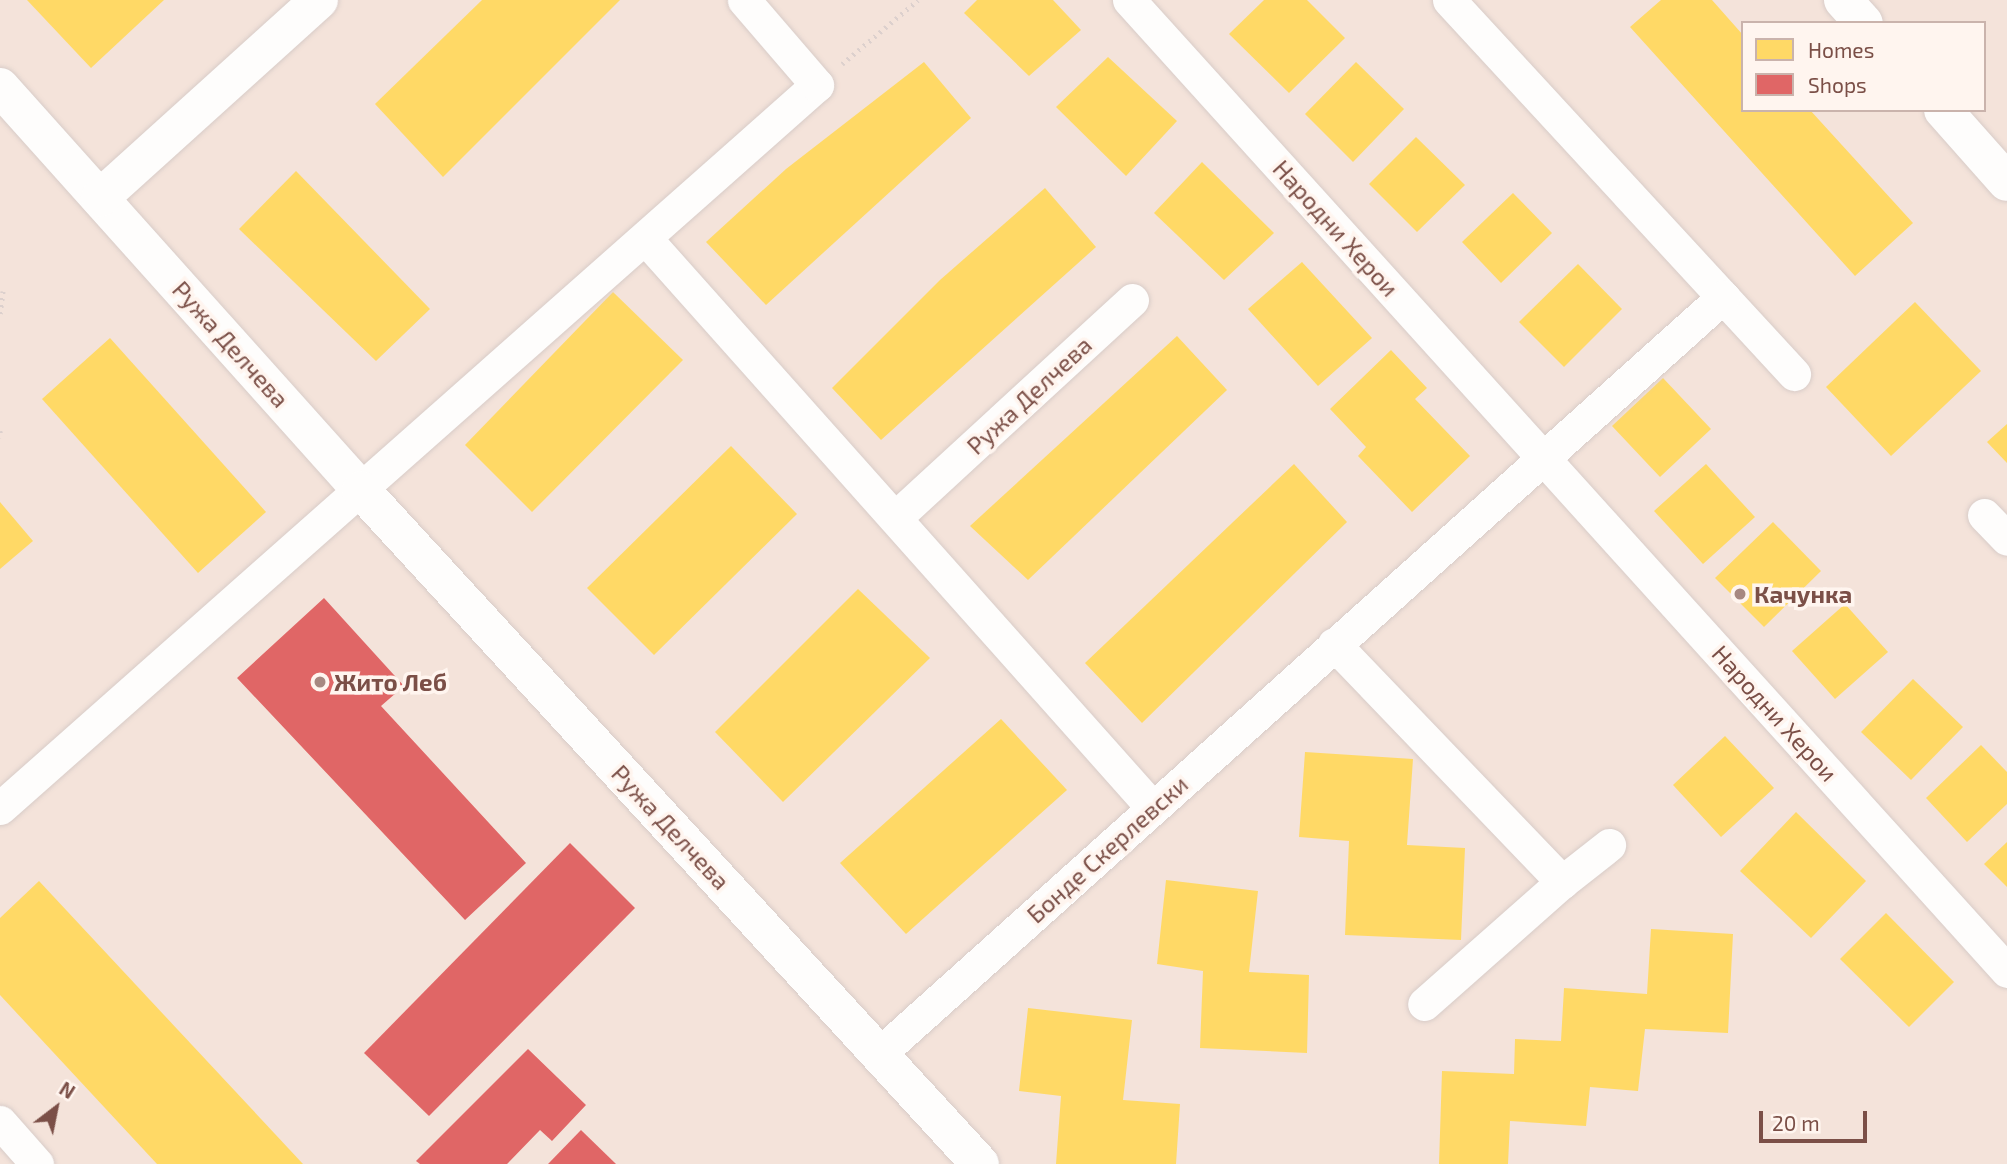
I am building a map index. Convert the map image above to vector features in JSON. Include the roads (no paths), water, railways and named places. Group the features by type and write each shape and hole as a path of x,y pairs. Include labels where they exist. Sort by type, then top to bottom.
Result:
{"street":[{"path":"100,198 319,0"},
{"path":"0,808 817,85 744,0"},
{"name":"Народни Херои","path":"1129,0 2007,971"},
{"path":"1449,0 1794,374"},
{"path":"1843,0 1862,21"},
{"name":"Ружа Делчева","path":"0,87 361,490 980,1164"},
{"path":"1945,112 2007,181"},
{"path":"645,238 1153,807"},
{"path":"1543,455 1723,296"},
{"name":"Ружа Делчева","path":"895,518 1132,300"},
{"name":"Бонде Скерлевски","path":"879,1054 1543,455"},
{"path":"1984,515 2007,539"},
{"path":"1334,643 1562,882"},
{"path":"1424,1004 1562,882 1609,845"},
{"path":"0,1122 37,1164"}],"place":[{"name":"Качунка","path":"1740,594"},
{"name":"Жито Леб","path":"320,682"}]}
